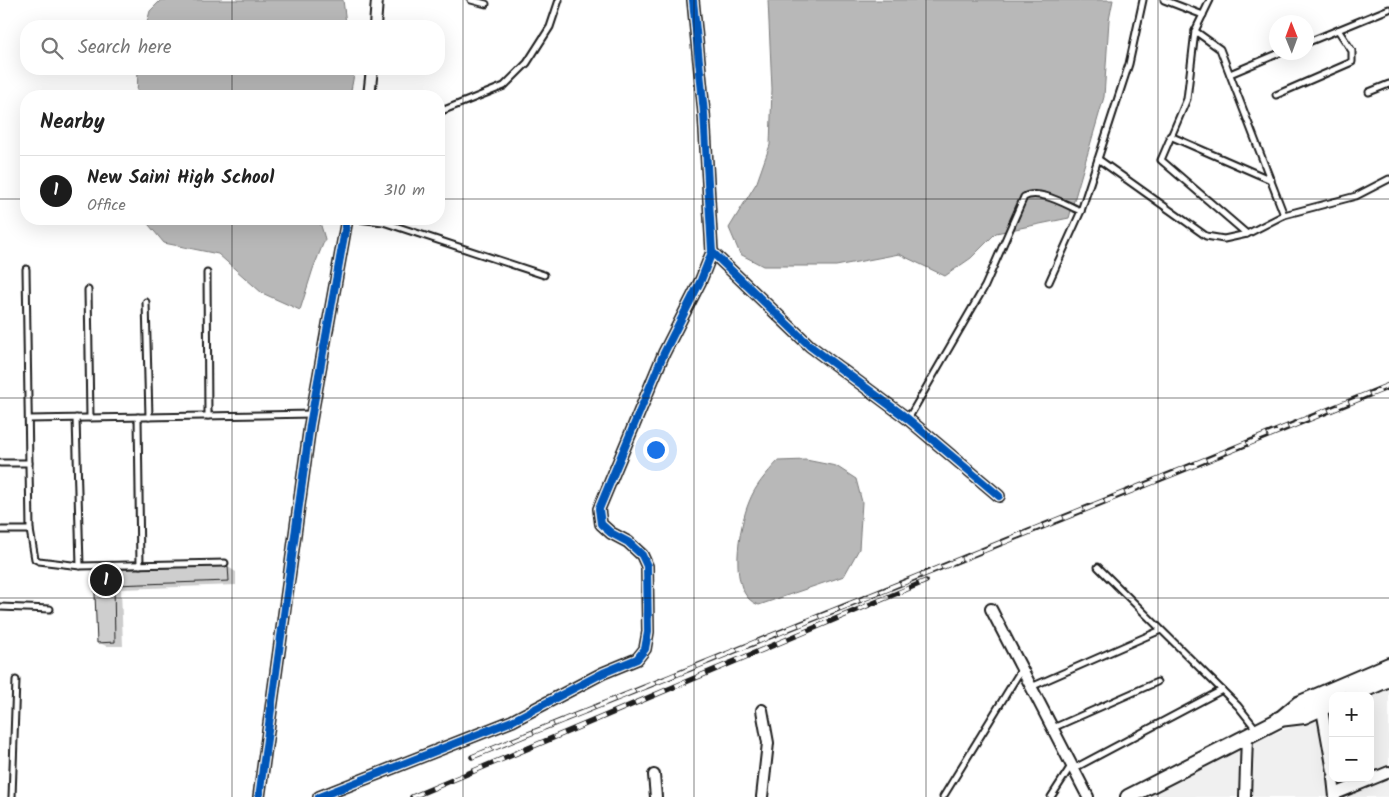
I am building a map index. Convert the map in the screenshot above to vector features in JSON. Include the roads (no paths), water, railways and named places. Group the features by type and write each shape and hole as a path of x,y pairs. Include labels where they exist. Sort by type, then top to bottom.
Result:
{"street":[{"path":"375,20 377,0"},
{"path":"318,797 512,720 602,674 637,659 645,649 648,632 648,566 642,555 628,542 611,533 601,524 599,509 664,353 701,280 712,252 704,113 693,0"},
{"path":"370,90 371,75"},
{"path":"259,797 312,414 346,225"},
{"path":"712,252 810,346 908,419 999,496"},
{"path":"991,609 1088,797"},
{"path":"1128,797 1279,720 1298,704 1324,702 1389,666"},
{"path":"1359,692 1389,679"},
{"path":"1324,702 1329,740"},
{"path":"762,710 768,743 762,797"},
{"path":"1245,797 1252,733"},
{"path":"1333,782 1335,796 1389,772"},
{"path":"654,775 656,797"}],"lane":[{"path":"471,0 486,4"},
{"path":"445,110 504,86 527,63 550,27 559,0"},
{"path":"1049,282 1081,211 1129,64 1144,0"},
{"path":"1164,0 1203,14"},
{"path":"1210,0 1195,31 1187,99 1161,160 1247,234"},
{"path":"1314,40 1389,9"},
{"path":"1276,95 1352,62 1352,51 1338,30"},
{"path":"1195,31 1220,49 1284,215"},
{"path":"1230,74 1269,58"},
{"path":"1369,92 1389,84"},
{"path":"1170,136 1271,180"},
{"path":"1098,159 1206,236 1224,239 1247,234 1284,215 1356,196 1389,179"},
{"path":"908,419 985,286 1024,197 1029,194 1040,195 1081,211"},
{"path":"392,225 544,275"},
{"path":"26,269 30,530 35,559 39,562 80,566 225,564"},
{"path":"207,273 208,416"},
{"path":"88,290 90,418"},
{"path":"146,302 149,417"},
{"path":"29,420 312,414"},
{"path":"138,417 140,565"},
{"path":"76,418 80,566"},
{"path":"0,463 29,462"},
{"path":"0,530 30,530"},
{"path":"1098,567 1222,690 1252,733"},
{"path":"0,608 50,608"},
{"path":"1032,687 1161,630"},
{"path":"943,797 1022,669"},
{"path":"12,797 16,680"},
{"path":"1053,729 1157,682"},
{"path":"1051,797 1072,767 1222,690"}],"railway":[{"path":"1389,385 472,757 1389,387"},
{"path":"412,797 926,581"}],"place":[{"name":"New Saini High School","path":"106,580"}]}
